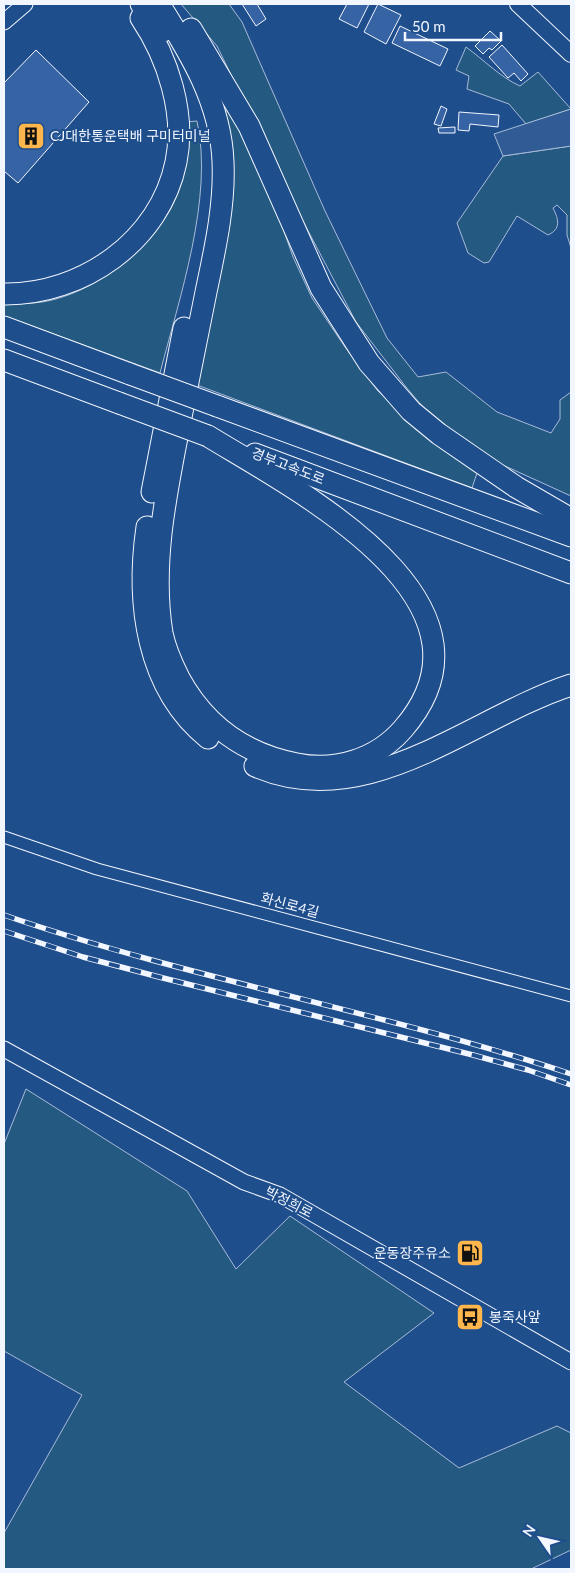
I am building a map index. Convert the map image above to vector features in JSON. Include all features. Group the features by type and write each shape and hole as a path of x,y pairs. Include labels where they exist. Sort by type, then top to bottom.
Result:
{"highway":[{"path":"4,294 25,294 51,289 87,275 104,265 122,252 135,238 161,204 170,184 176,160 179,131 177,103 172,83 150,32 130,4"},
{"path":"142,4 152,15 180,57 194,88 206,120 211,177 207,214 157,459 146,536 144,579 148,641 164,684 174,700 205,736 240,760 286,777 334,779 384,770 533,700 571,685"},
{"path":"159,4 207,88 221,136 223,165 220,210 212,262 169,476 160,537 159,586 162,632 166,648 187,692 210,722 232,739 272,758 300,765 347,764 364,758 395,738 417,709 426,690 432,658 432,642 425,614 402,578 387,561 350,529 316,503 208,436"},
{"path":"170,4 186,22 249,126 306,260 337,316 369,363 410,411 439,434 516,487 571,519"},
{"path":"4,327 571,536"},
{"name":"경부고속도로","path":"4,360 571,573"}],"main road":[{"path":"518,4 571,54"}],"street":[{"path":"4,22 25,4"},
{"name":"화신로4길","path":"4,837 97,869 571,996"},
{"name":"박정희로","path":"4,1049 244,1182 280,1195 571,1362"}],"shaded area":[{"path":"181,4 229,4 242,22 325,211 387,338 418,377 446,372 497,412 551,433 560,419 560,400 571,392 571,496 494,461 434,420 406,387 356,322 295,206 217,46"},
{"path":"466,47 499,73 520,86 538,72 571,109 526,124 509,104 467,89 469,76 456,70"},
{"path":"230,109 271,194 293,257 312,298 377,390 424,435 478,470 472,488 197,385 224,112"},
{"path":"571,109 571,146 503,156 494,134"},
{"path":"197,121 201,151 198,215 185,281 160,373 4,316 4,303 42,302 87,287 109,274 130,258 149,239 164,219 176,197 183,175 186,122"},
{"path":"571,146 571,248 567,235 567,215 557,205 553,208 558,224 552,233 548,235 517,216 489,262 484,263 468,253 457,223 503,156"},
{"path":"26,1089 187,1191 236,1269 290,1216 434,1313 344,1382 459,1468 557,1426 571,1433 571,1550 531,1569 4,1569 4,1533 82,1395 4,1351 4,1144"}],"building":[{"path":"242,4 257,4 266,19 256,26"},
{"path":"347,4 369,4 357,28 339,19"},
{"path":"378,4 401,15 386,44 364,32"},
{"path":"400,26 448,49 440,66 392,43"},
{"path":"490,31 501,41 492,50 489,48 483,54 475,46"},
{"path":"502,45 528,74 521,81 514,73 508,78 489,57"},
{"name":"CJ대한통운택배 구미터미널","path":"36,50 89,102 18,183 4,171 4,83"},
{"path":"441,106 447,109 441,126 434,124"},
{"path":"459,112 499,115 498,127 470,124 469,131 458,130"},
{"path":"455,127 455,133 439,133 438,128"}],"railway":[{"path":"4,915 74,938 145,958 430,1032 571,1074"},
{"path":"4,931 83,957 473,1055 528,1070 571,1085"}],"place":[{"name":"CJ대한통운택배 구미터미널","path":"31,136"},
{"name":"운동장주유소","path":"470,1253"},
{"name":"봉죽사앞","path":"470,1317"}]}
